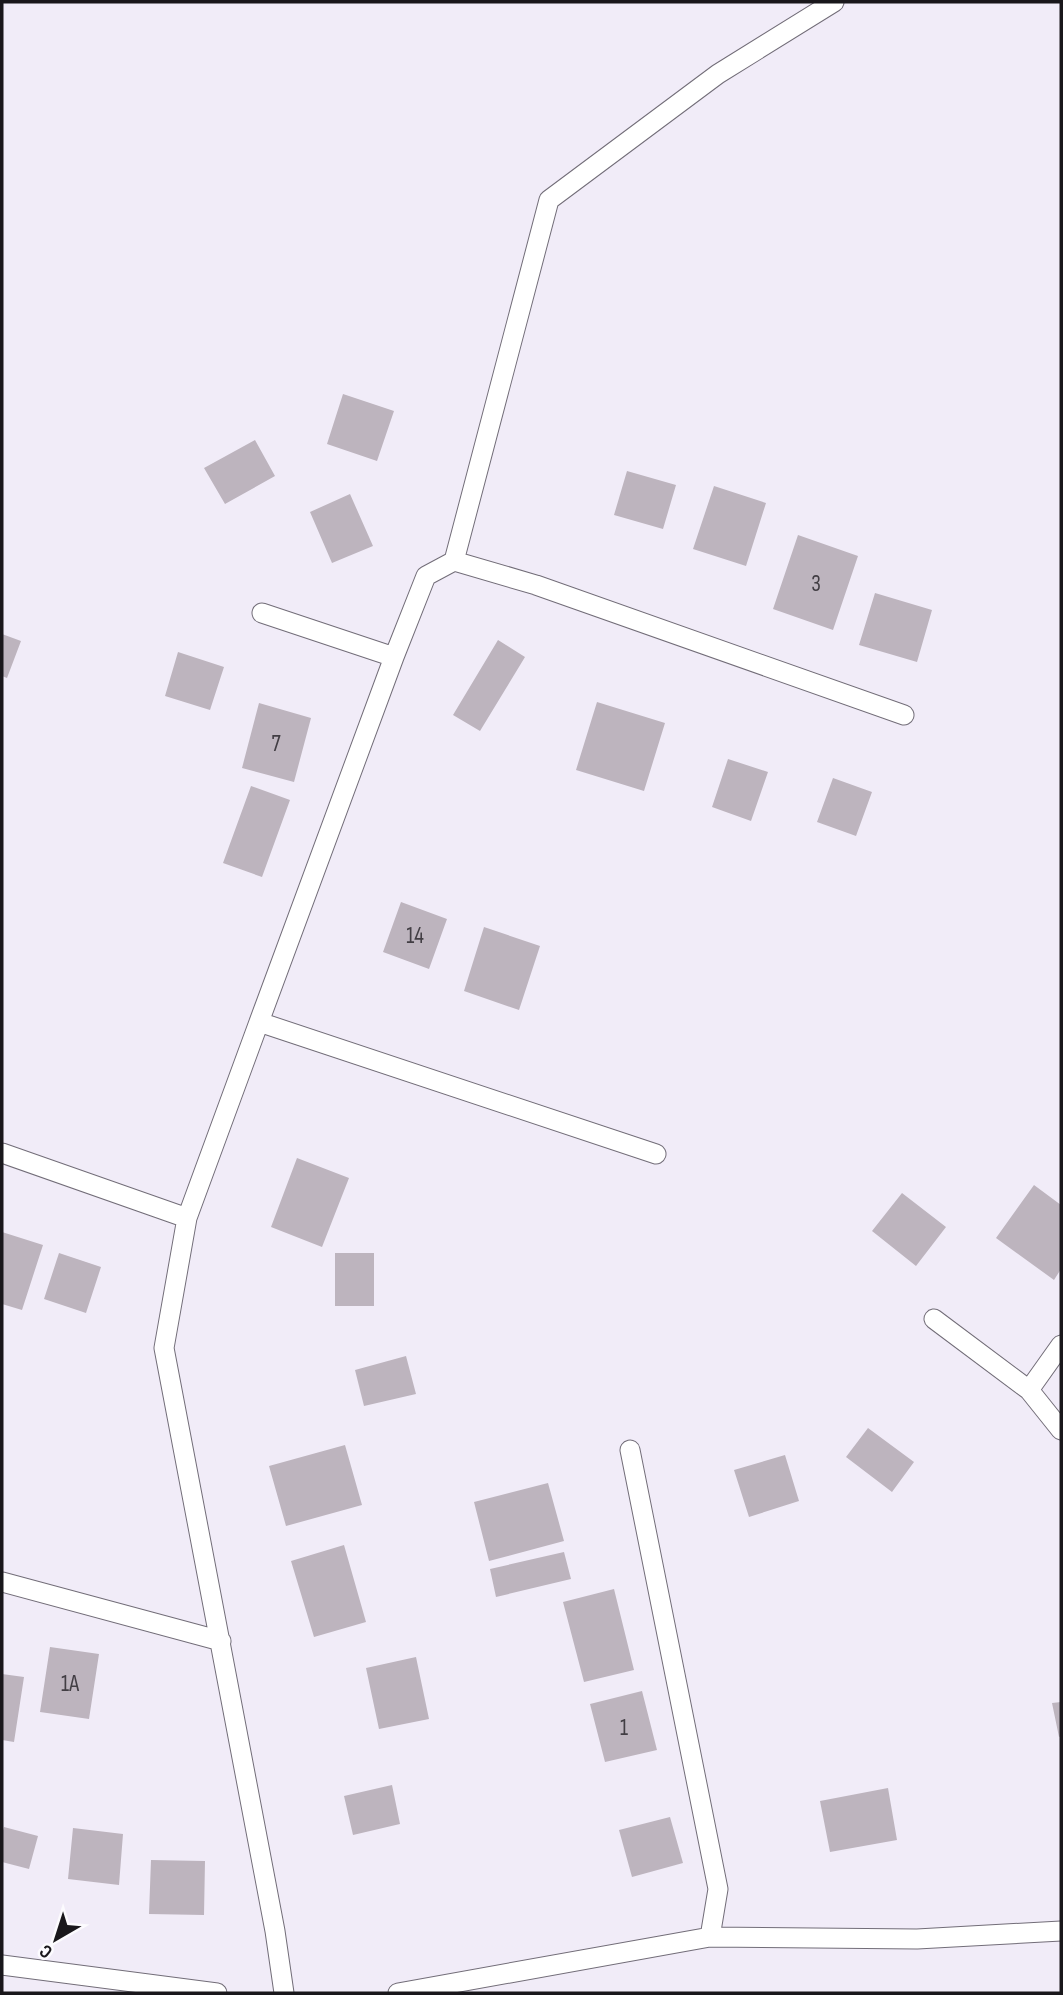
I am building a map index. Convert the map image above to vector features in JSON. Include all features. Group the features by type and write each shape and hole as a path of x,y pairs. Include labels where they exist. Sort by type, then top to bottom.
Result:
{"lane":[{"path":"453,561 549,200 718,74 834,2"},
{"path":"284,1993 221,1641 163,1348 187,1218 426,576 453,561 536,585 904,715"},
{"path":"262,614 394,657"},
{"path":"259,1022 656,1154"},
{"path":"2,1153 187,1218"},
{"path":"933,1319 1029,1390 1061,1430"},
{"path":"1029,1390 1061,1345"},
{"path":"630,1450 718,1889 710,1937"},
{"path":"2,1582 221,1641"},
{"path":"398,1993 710,1937 917,1939 1061,1931"},
{"path":"2,1965 217,1993"}],"building":[{"path":"343,394 394,411 377,461 327,444"},
{"path":"255,440 275,476 225,504 204,468"},
{"path":"627,471 676,485 663,529 614,515"},
{"path":"714,486 766,503 746,566 693,549"},
{"path":"350,494 373,546 332,563 310,512"},
{"path":"798,535 858,556 833,630 773,609"},
{"path":"875,593 932,610 917,662 859,645"},
{"path":"2,634 21,641 7,678 2,676"},
{"path":"498,640 525,657 480,731 453,715"},
{"path":"178,652 224,667 210,710 165,696"},
{"path":"597,702 665,723 644,791 576,770"},
{"path":"259,703 311,718 294,782 242,768"},
{"path":"728,759 768,772 751,821 712,807"},
{"path":"833,778 872,792 856,836 817,822"},
{"path":"251,786 290,800 262,877 223,863"},
{"path":"401,902 447,919 429,969 383,952"},
{"path":"484,927 540,946 519,1010 464,991"},
{"path":"297,1158 349,1178 322,1247 271,1227"},
{"path":"1034,1185 1061,1205 1061,1269 1054,1280 996,1238"},
{"path":"902,1193 946,1227 916,1266 872,1231"},
{"path":"2,1232 43,1245 22,1310 2,1304"},
{"path":"59,1253 101,1267 86,1313 44,1299"},
{"path":"335,1253 374,1253 374,1306 335,1306"},
{"path":"406,1356 416,1394 364,1406 355,1370"},
{"path":"868,1428 914,1462 892,1492 846,1457"},
{"path":"345,1445 362,1505 286,1526 269,1466"},
{"path":"785,1455 799,1501 749,1517 734,1470"},
{"path":"548,1483 564,1541 489,1561 474,1502"},
{"path":"344,1545 366,1622 314,1637 291,1561"},
{"path":"564,1552 571,1579 496,1597 490,1569"},
{"path":"614,1589 634,1670 584,1682 563,1602"},
{"path":"50,1647 99,1654 89,1719 40,1712"},
{"path":"416,1657 429,1719 379,1729 366,1668"},
{"path":"2,1674 24,1677 14,1742 2,1740"},
{"path":"642,1691 657,1750 605,1762 590,1704"},
{"path":"1061,1702 1061,1736 1059,1737 1052,1703"},
{"path":"392,1785 400,1824 353,1835 344,1796"},
{"path":"888,1788 897,1840 830,1852 820,1801"},
{"path":"670,1817 683,1863 632,1877 619,1830"},
{"path":"4,1827 38,1836 29,1869 2,1862"},
{"path":"73,1828 123,1834 119,1885 68,1879"},
{"path":"151,1860 205,1861 204,1915 149,1914"}]}
